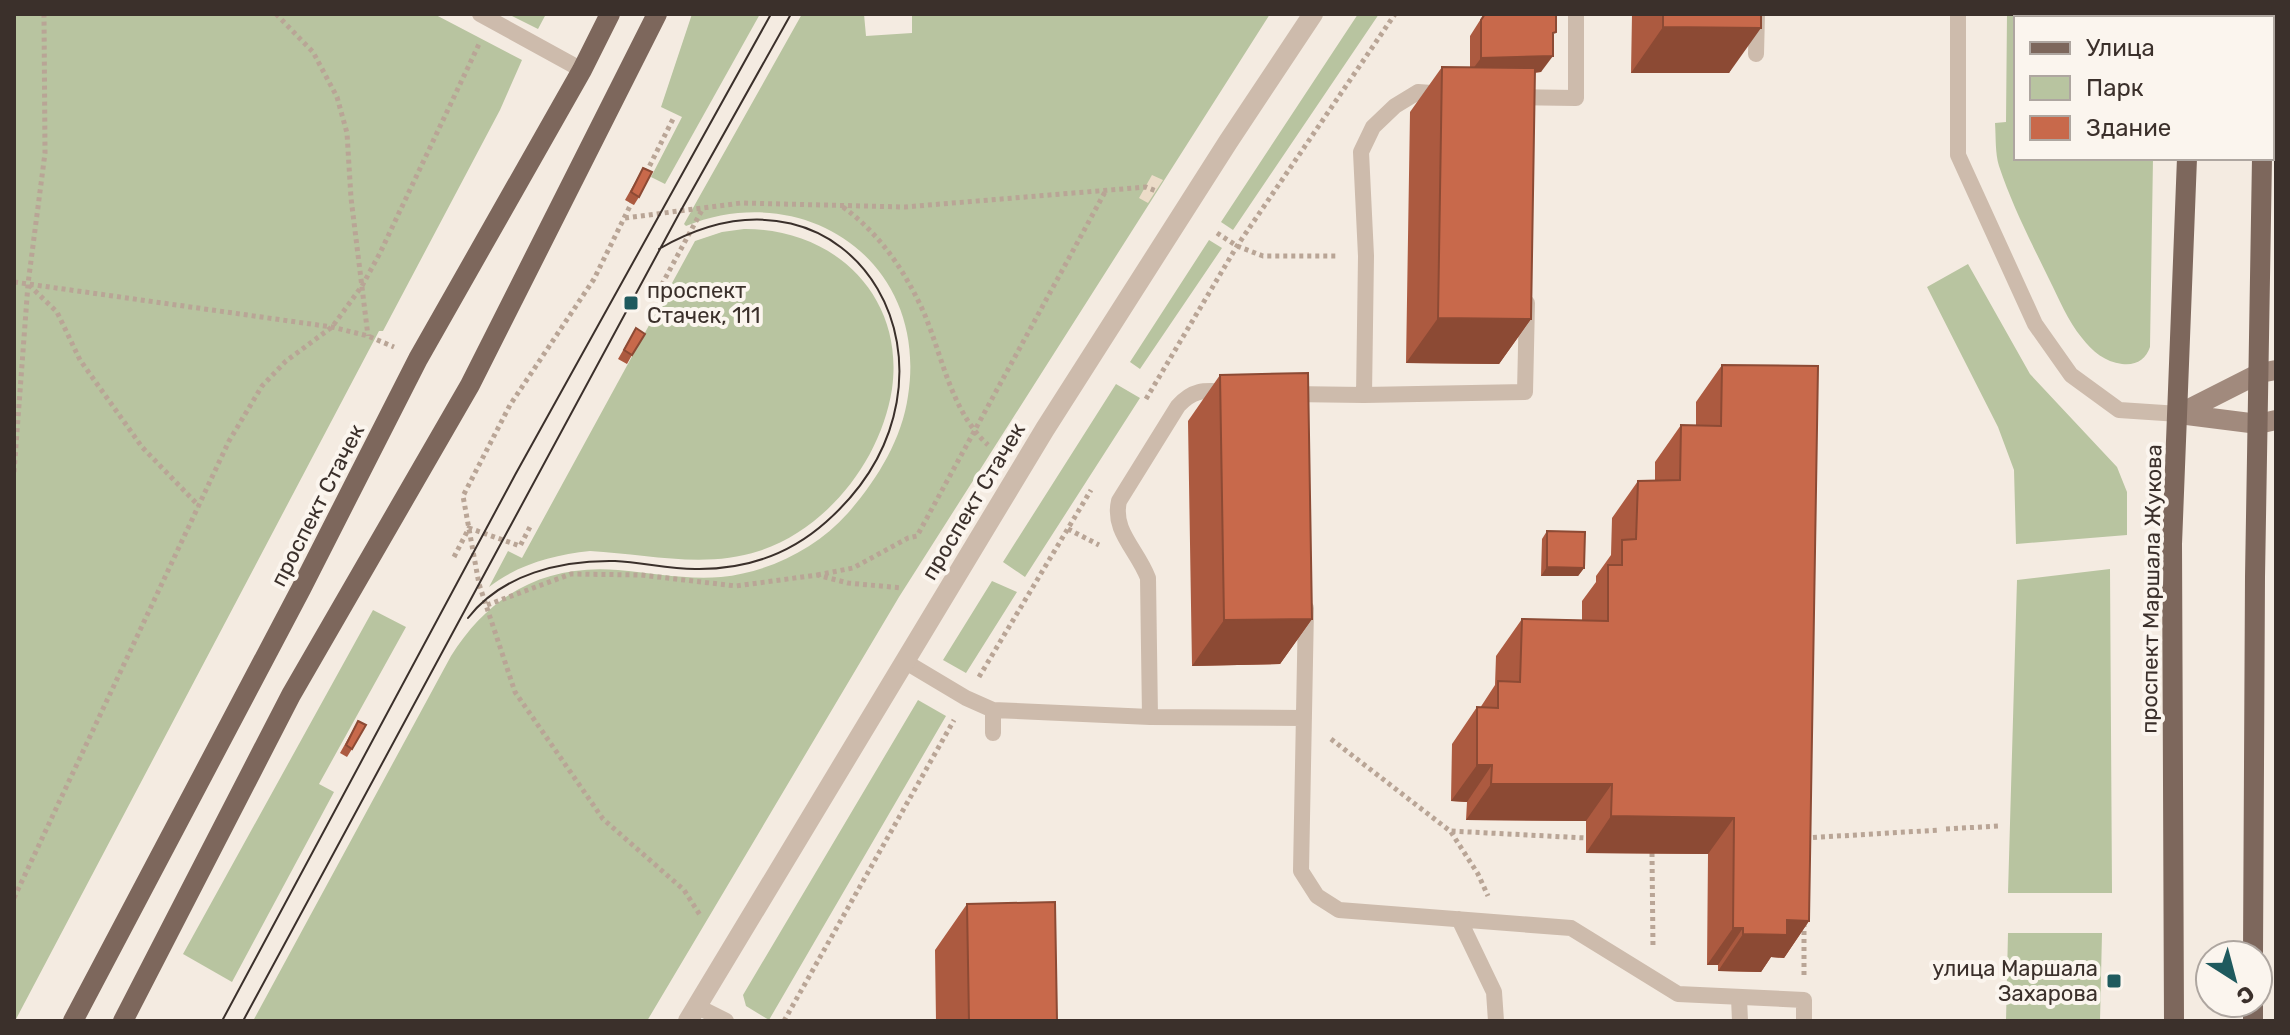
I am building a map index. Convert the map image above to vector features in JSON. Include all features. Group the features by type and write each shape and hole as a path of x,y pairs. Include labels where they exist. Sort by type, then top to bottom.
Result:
{"main road":[{"name":"проспект Стачек","path":"73,1021 301,589 418,359 582,70 610,14"},
{"path":"123,1021 291,695 470,385 657,14"},
{"name":"проспект Маршала Жукова","path":"2174,1021 2172,544 2187,160"},
{"path":"2253,939 2268,372 2262,160"}],"street":[{"name":"проспект Стачек","path":"692,1014 1061,403 1313,14"},
{"path":"2179,414 2268,372"},
{"path":"2179,414 2267,422"}],"lane":[{"path":"1503,96 1530,106 1576,98 1576,14"},
{"path":"1756,54 1757,14"},
{"path":"1958,14 1958,155 2035,324 2071,375 2119,410 2179,414"},
{"path":"485,17 582,70"},
{"path":"1364,395 1366,256 1361,152 1373,127 1395,106 1418,92 1460,94"},
{"path":"1278,393 1308,402 1364,395 1525,392 1527,284"},
{"path":"1150,717 1148,578 1141,560 1120,529 1116,515 1119,501 1178,406 1189,394 1202,391 1247,392"},
{"path":"1306,595 1301,871 1317,896 1339,910 1571,928 1678,994 1804,1000 1804,1021"},
{"path":"904,661 966,698 993,710 1150,717 1304,718"},
{"path":"993,710 993,733"},
{"path":"1459,919 1494,992 1496,1021"},
{"path":"1739,998 1740,1021"},
{"path":"692,1014 726,1021"}],"path":[{"path":"14,472 28,284 45,153 44,14"},
{"path":"276,14 313,52 337,97 347,133 368,336"},
{"path":"1140,408 1237,246 1395,14"},
{"path":"14,898 229,441 262,386 286,361 332,327 362,286 380,253 485,17"},
{"path":"644,179 674,117"},
{"path":"624,219 741,203 905,207 1146,187 1156,191"},
{"path":"638,191 594,279 510,405 463,496 479,584 515,692 603,819 684,890 700,915"},
{"path":"487,605 571,574 641,575 736,586 817,575 853,568 917,536 1105,192"},
{"path":"842,206 881,240 899,267 924,313 946,374 973,430 988,445"},
{"path":"654,299 702,210"},
{"path":"1217,233 1237,246 1263,256 1366,256"},
{"path":"14,282 332,327 368,336 398,349"},
{"path":"28,284 57,312 80,360 142,447 199,506"},
{"path":"501,401 510,405"},
{"path":"784,1021 966,698 1092,489"},
{"path":"469,528 520,546 531,525"},
{"path":"454,557 469,528"},
{"path":"817,575 848,583 902,588"},
{"path":"1304,718 1450,831 1478,874 1501,923"},
{"path":"1795,839 1998,826"},
{"path":"1450,831 1586,838"},
{"path":"1805,838 1805,852"},
{"path":"1652,853 1653,979"},
{"path":"1804,1000 1805,911"}],"green space":[{"path":"14,14 434,14 522,60 500,110 383,331 379,331 15,1021"},
{"path":"508,14 546,14 538,29"},
{"path":"692,14 760,14 665,184 651,177 682,117 661,107"},
{"path":"802,14 864,14 866,36 912,33 912,14 1270,14 899,597 647,1021 253,1021 451,656 483,616 522,588 567,572 618,570 708,578 739,574 774,564 806,548 835,526 859,500 887,458 905,412 909,348 899,306 879,271 850,243 815,223 774,213 731,214 684,224"},
{"path":"1358,14 1379,14 1233,230 1221,222"},
{"path":"2007,14 2042,14 2014,16 2014,160 2153,160 2150,347 2136,363 2116,363 2090,347 2064,310 1999,166 1995,123 2006,122"},
{"path":"744,229 777,232 807,240 834,255 857,274 875,297 887,325 893,355 892,389 886,415 863,466 828,509 784,541 759,551 697,560 590,551 550,558 524,567 489,587 508,551 522,558 695,241"},
{"path":"1209,240 1222,248 1140,369 1130,362"},
{"path":"1968,264 2030,374 2117,467 2127,492 2127,535 2016,544 2014,470 1998,427 1927,287"},
{"path":"1116,384 1140,398 1025,577 1003,562"},
{"path":"2110,569 2112,893 2008,893 2017,580"},
{"path":"992,581 1017,592 966,673 943,660"},
{"path":"373,610 406,627 319,784 334,792 232,982 183,954"},
{"path":"918,700 946,716 769,1020 746,1006 743,995"},
{"path":"2008,933 2102,933 2100,1021 2006,1021"}],"shaded area":[{"path":"1152,175 1163,180 1148,203 1139,198"}],"building":[{"path":"1485,14 1556,14 1553,56 1481,58 1481,20"},
{"path":"1663,14 1761,14 1761,28 1663,27"},
{"path":"1442,67 1535,68 1531,319 1438,318"},
{"path":"643,168 652,172 639,197 631,192"},
{"path":"636,328 645,334 632,355 624,350"},
{"path":"1722,365 1818,366 1809,921 1787,920 1787,935 1743,934 1743,928 1733,928 1734,818 1611,816 1612,784 1491,784 1492,765 1477,765 1477,707 1498,708 1498,681 1520,682 1522,619 1608,621 1608,565 1622,565 1622,540 1636,539 1638,481 1680,480 1681,425 1721,426"},
{"path":"1308,373 1312,619 1224,620 1220,375"},
{"path":"1547,531 1585,532 1584,568 1547,567"},
{"path":"358,721 366,725 352,749 346,745"},
{"path":"1055,902 1057,1021 969,1021 967,904"}],"tram line":[{"path":"222,1021 515,475 771,14"},
{"path":"243,1021 680,212 791,14"},
{"path":"468,618 498,590 515,580 554,567 615,561 699,569 734,566 767,558 798,543 826,522 874,464 897,402 897,342 878,289 841,247 791,224 729,222 659,249"}],"place":[{"name":"проспект Стачек, 111","path":"631,303"},
{"name":"улица Маршала Захарова","path":"2114,981"}]}
